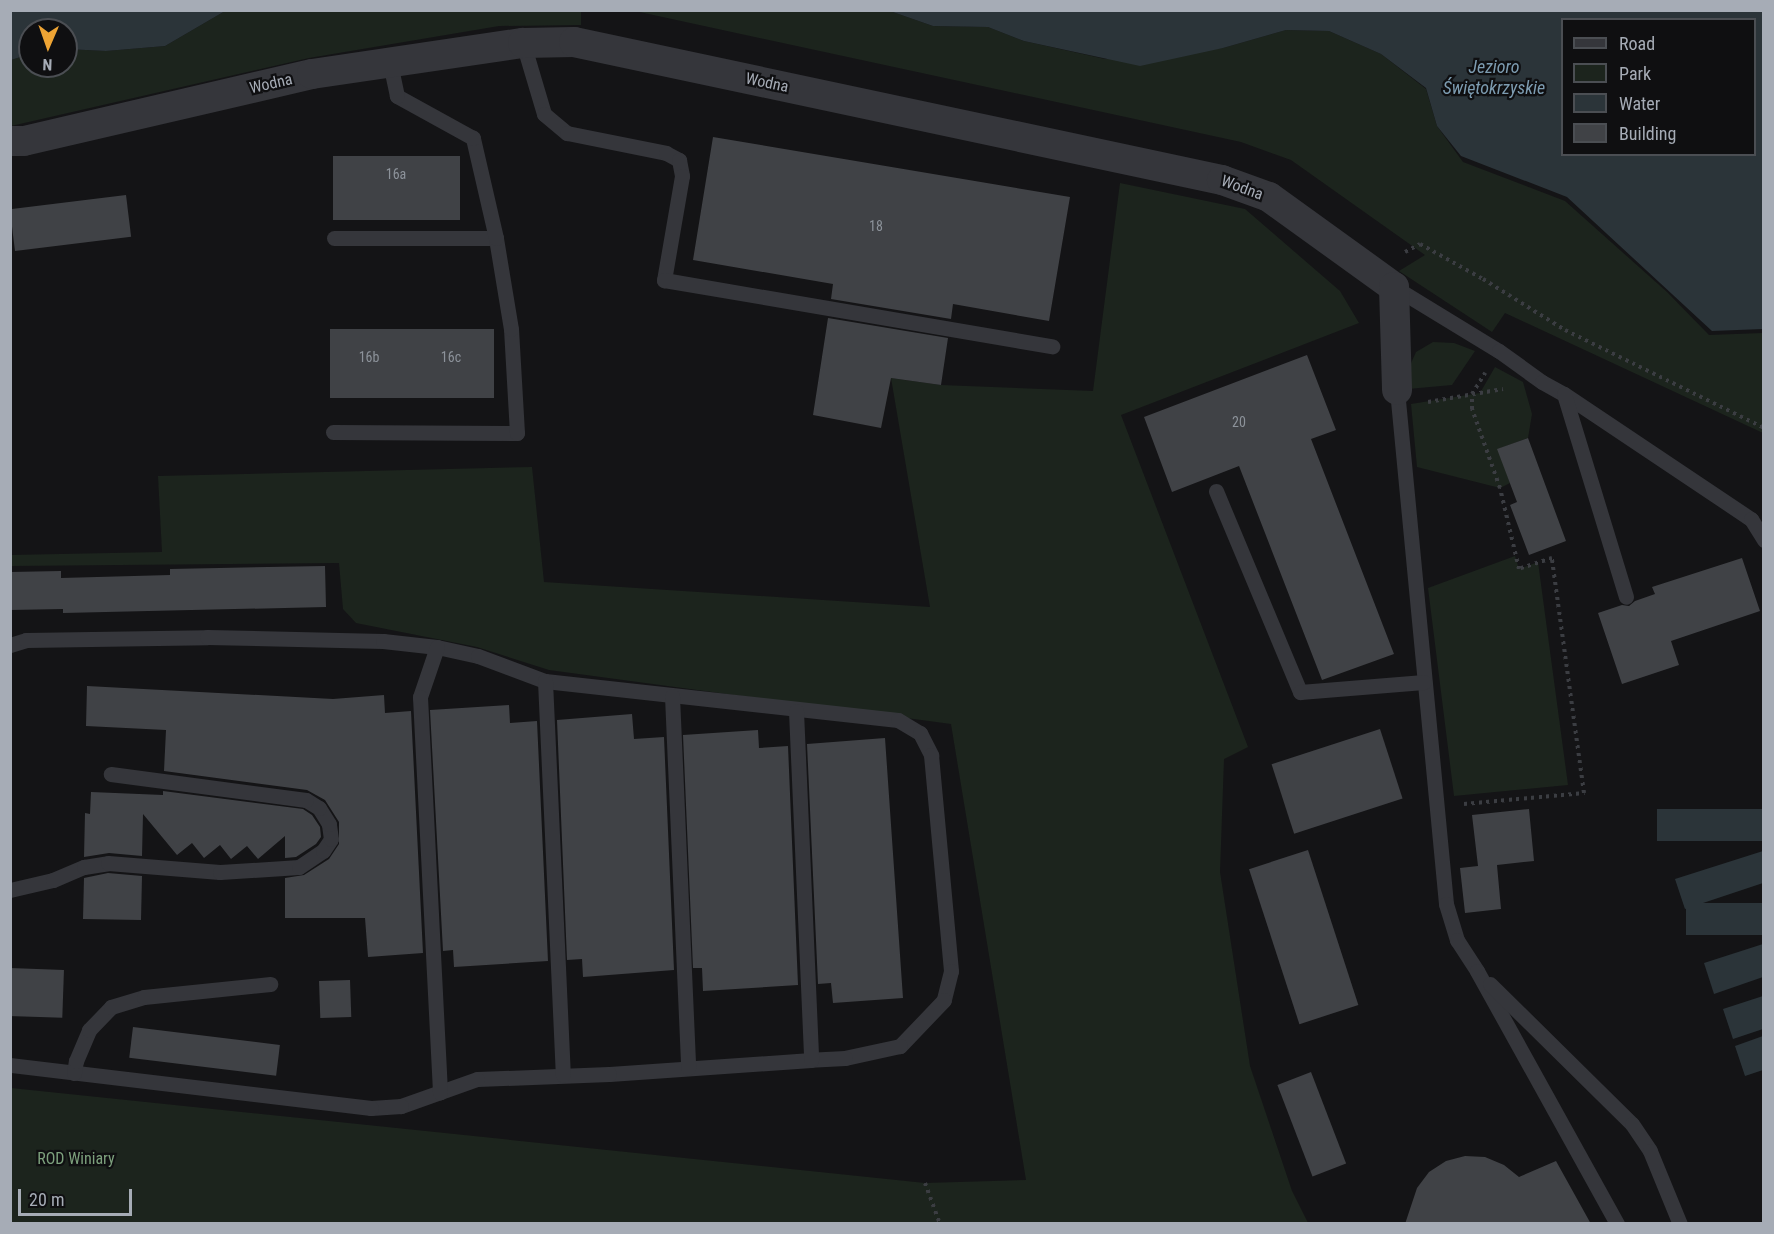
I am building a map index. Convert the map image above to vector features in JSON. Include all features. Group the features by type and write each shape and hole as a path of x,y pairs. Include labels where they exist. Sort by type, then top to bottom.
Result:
{"street":[{"name":"Wodna","path":"10,141 24,141 312,74 523,43 574,42 1222,180 1269,197 1382,279"},
{"path":"1382,279 1397,398"}],"lane":[{"path":"523,43 544,114 567,133 666,153 679,160 682,176 664,280 1052,346"},
{"path":"333,432 517,433 511,329 496,238 473,138 397,96 390,64"},
{"path":"334,238 496,238"},
{"path":"1382,279 1499,351 1542,382 1564,394 1751,519 1764,540"},
{"path":"1564,394 1626,597"},
{"path":"1397,398 1446,904 1457,940 1477,971 1617,1224"},
{"path":"1216,492 1300,692 1424,682"},
{"path":"10,645 26,640 207,637 383,641 437,647 478,656 545,681 796,711 898,720 920,733 931,755 951,971 944,1000 900,1046 845,1058 477,1079 401,1106 370,1108 10,1065"},
{"path":"437,647 420,697 440,1092"},
{"path":"545,681 563,1075"},
{"path":"672,696 688,1068"},
{"path":"796,711 811,1060"},
{"path":"10,890 52,880 84,867 108,863 220,872 299,867 323,851 331,838 328,824 320,808 306,800 111,774"},
{"path":"1477,971 1632,1124 1650,1151 1680,1224"},
{"path":"74,1073 76,1061 89,1029 111,1007 144,997 270,984"}],"path":[{"path":"1382,279 1420,244 1483,279 1565,330 1764,428"},
{"path":"1437,807 1584,793 1552,558 1519,569 1500,488 1472,409 1472,394 1499,351"},
{"path":"1397,398 1472,394 1542,382"},
{"path":"925,1183 940,1224"}],"green space":[{"path":"225,11 581,11 581,25 499,26 309,58 11,126 11,60 18,58 18,78 78,78 78,50 106,51 165,46"},
{"path":"635,11 890,11 933,26 988,27 1024,41 1105,59 1223,48 1286,30 1329,31 1381,54 1426,89 1437,126 1463,162 1565,201 1667,292 1709,335 1763,333 1763,433 1505,313 1492,332 1399,271 1425,255 1291,160 1241,142"},
{"name":"ROD Winiary","path":"1120,183 1245,209 1340,291 1359,323 1121,415 1248,747 1224,759 1220,872 1250,1066 1292,1191 1308,1223 11,1223 11,1088 925,1183 1026,1180 951,724 549,670 477,647 356,623 343,609 339,563 11,566 10,555 162,552 158,476 532,467 544,582 930,607 891,378 941,385 1093,391"},
{"path":"1433,342 1454,343 1475,351 1452,385 1408,389 1408,370 1416,352"},
{"path":"1495,367 1523,382 1532,414 1528,438 1498,449 1510,483 1500,488 1417,467 1411,404 1480,393"},
{"path":"1515,556 1519,569 1538,562 1568,785 1454,796 1428,588"}],"water":[{"path":"11,10 225,10 165,46 106,51 78,50 78,18 18,18 18,58 11,60"},
{"name":"Jezioro Świętokrzyskie","path":"890,11 1763,11 1763,329 1712,331 1567,197 1461,156 1437,126 1426,88 1381,54 1329,31 1286,30 1223,48 1140,66 1024,41 988,27 933,26"},
{"path":"1657,809 1763,809 1763,841 1657,841"},
{"path":"1763,851 1763,883 1685,909 1675,879"},
{"path":"1686,903 1763,903 1763,935 1686,935"},
{"path":"1763,944 1763,977 1714,994 1704,963"},
{"path":"1763,996 1763,1029 1733,1039 1723,1009"},
{"path":"1763,1036 1763,1070 1745,1076 1735,1046"}],"building":[{"path":"713,137 1070,197 1049,321 953,304 951,319 831,299 833,284 693,260"},
{"path":"333,156 460,156 460,220 333,220"},
{"path":"126,195 131,237 15,251 10,209"},
{"path":"828,318 948,338 941,385 891,378 881,428 813,415"},
{"path":"330,329 494,329 494,398 330,398"},
{"path":"1307,355 1336,430 1311,439 1394,654 1322,680 1239,466 1172,492 1144,417"},
{"path":"1528,438 1566,541 1529,555 1510,505 1517,502 1497,449"},
{"path":"1742,558 1760,611 1671,641 1679,665 1622,684 1598,613 1622,605 1629,606 1635,601 1655,594 1652,587"},
{"path":"325,566 326,607 63,613 63,609 10,610 10,572 61,571 61,578 170,575 170,569"},
{"path":"87,686 333,699 384,695 385,713 411,711 423,953 368,957 365,918 285,918 285,878 304,875 329,859 339,844 339,822 325,800 307,790 164,771 166,730 86,726"},
{"path":"509,705 510,723 537,721 548,961 454,967 453,950 443,951 430,710"},
{"path":"632,714 634,739 664,737 674,970 583,977 582,959 567,960 557,720"},
{"path":"1380,729 1403,798 1294,834 1272,764"},
{"path":"758,730 759,748 788,746 798,985 703,991 702,968 693,968 683,735"},
{"path":"885,738 903,998 833,1003 831,983 818,984 807,744"},
{"path":"163,791 303,809 312,815 320,827 321,837 316,844 296,857 285,858 285,836 258,859 247,846 231,859 220,845 204,858 192,843 177,855 143,814 142,856 109,853 84,857 85,813 90,814 91,792 163,795"},
{"path":"1529,809 1534,861 1497,865 1501,909 1465,913 1460,868 1478,866 1472,815"},
{"path":"1308,850 1358,1005 1299,1024 1249,869"},
{"path":"108,873 142,876 141,920 83,919 84,878"},
{"path":"10,968 64,970 62,1018 10,1016"},
{"path":"350,980 351,1017 320,1018 319,981"},
{"path":"133,1027 280,1045 276,1076 129,1058"},
{"path":"1311,1072 1346,1163 1313,1176 1277,1085"},
{"path":"1465,1156 1485,1157 1504,1165 1519,1177 1556,1161 1591,1224 1405,1224 1417,1188 1429,1172 1446,1161"}]}
